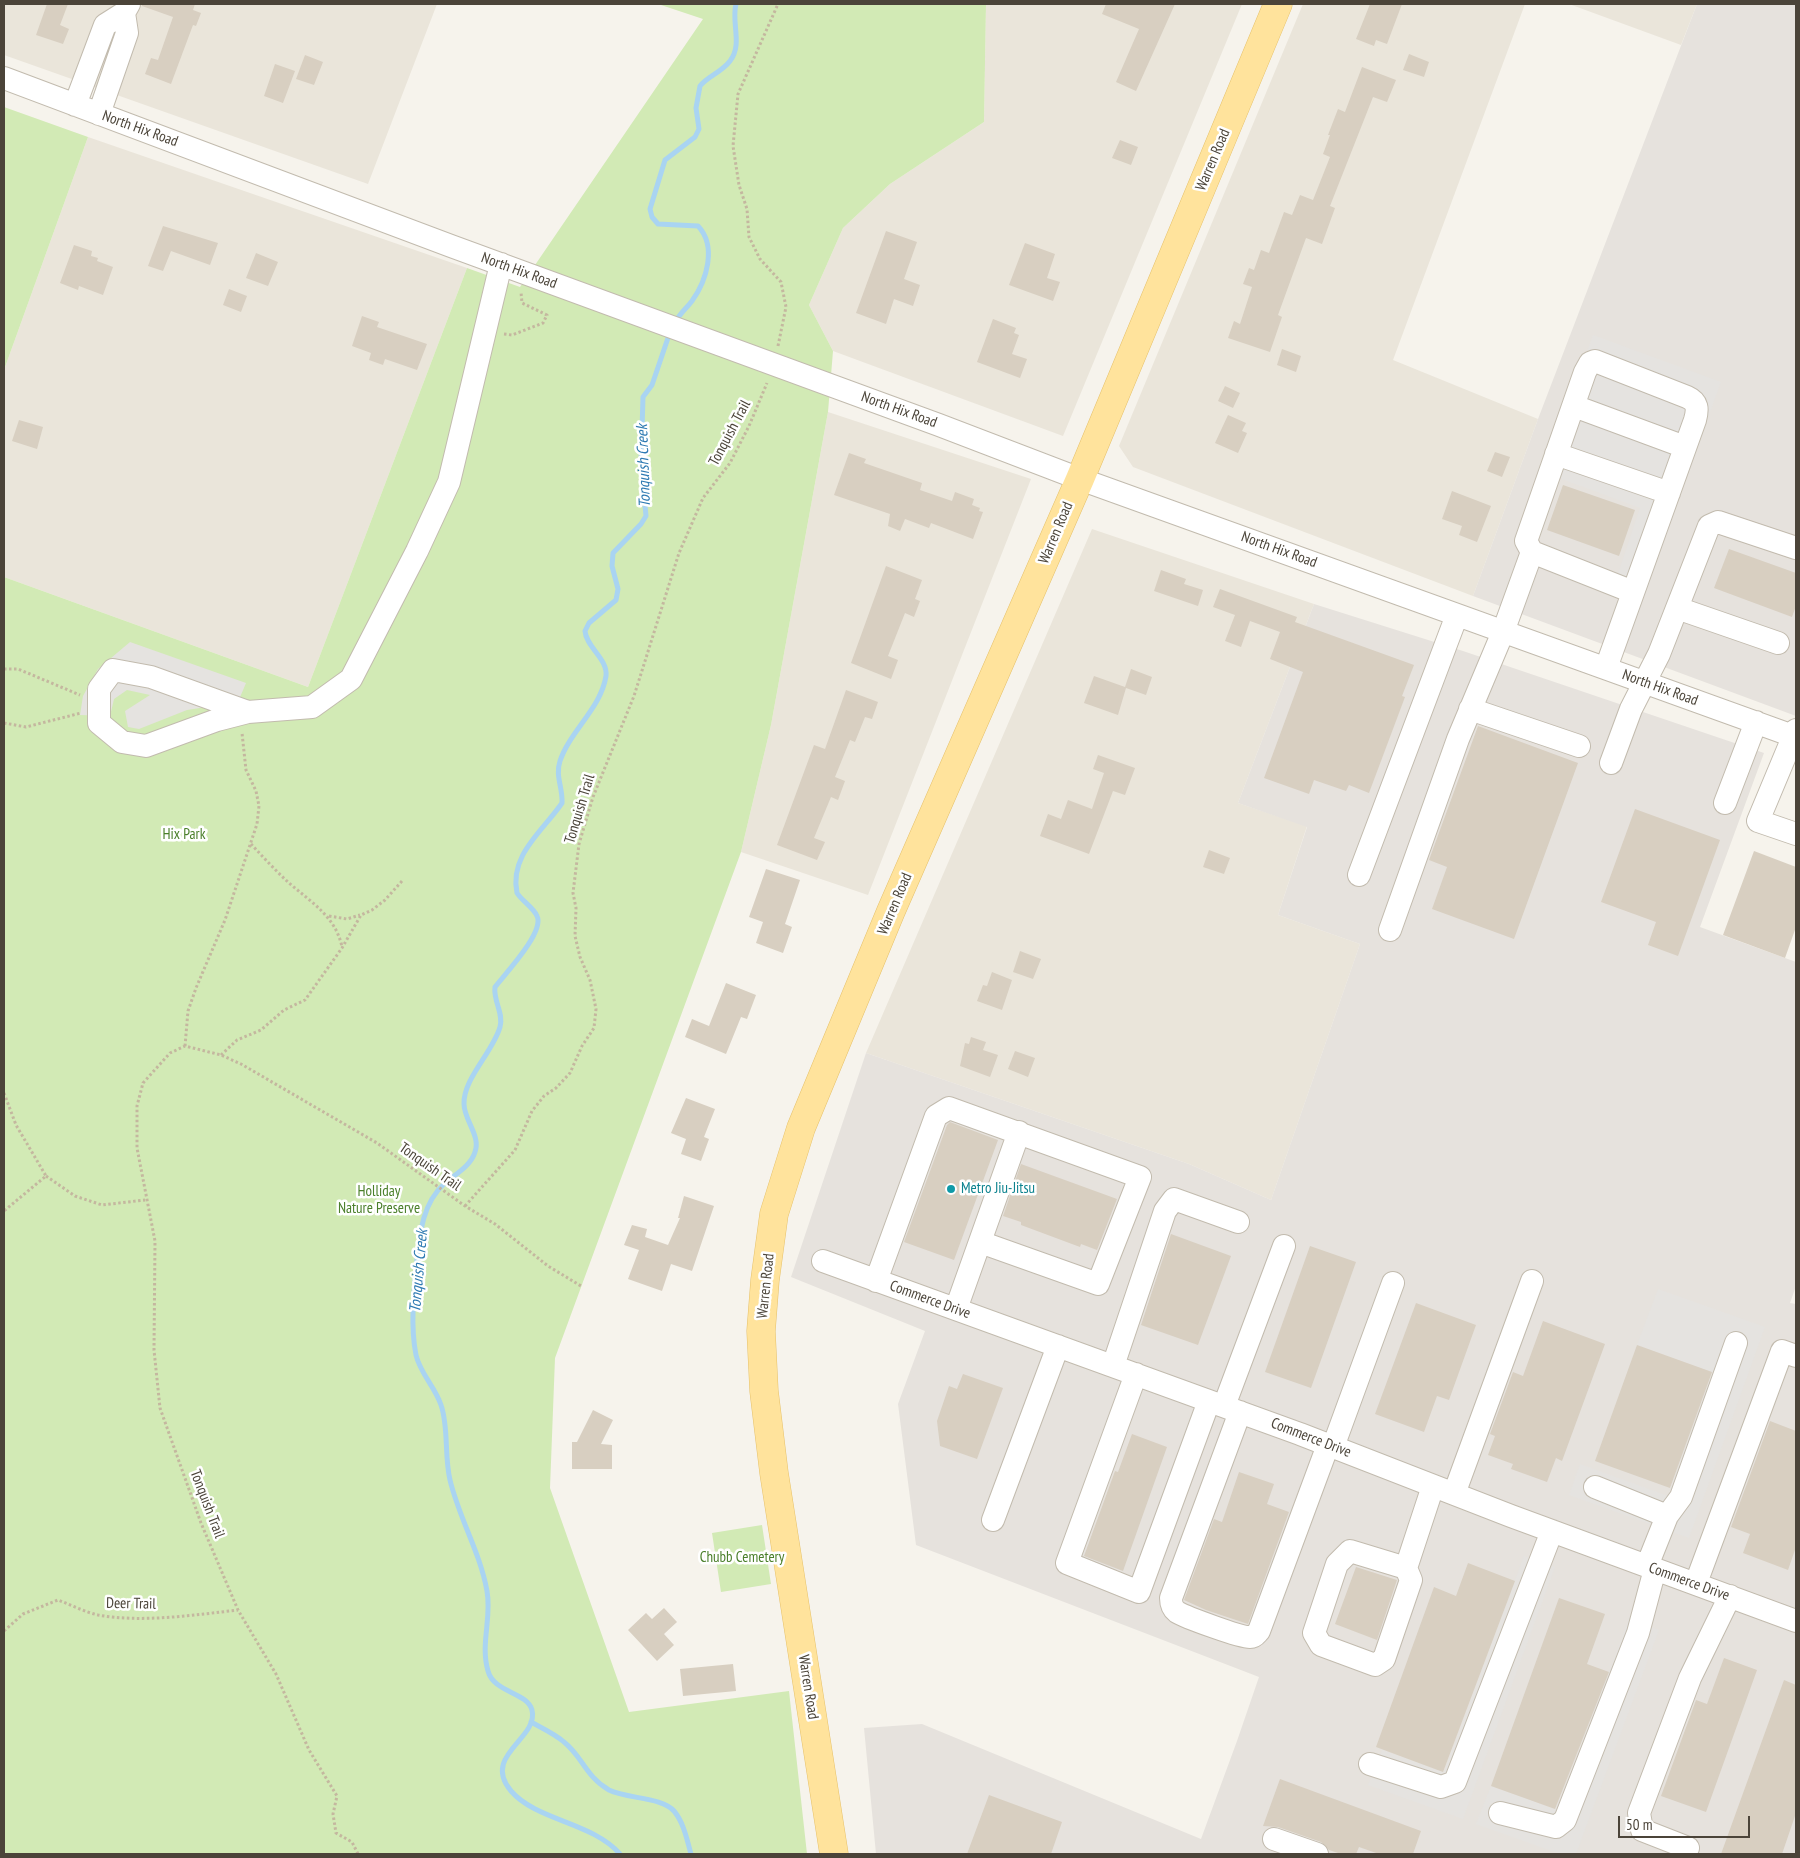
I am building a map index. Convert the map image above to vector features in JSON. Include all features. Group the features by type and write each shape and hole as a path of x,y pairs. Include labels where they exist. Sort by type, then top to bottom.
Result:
{"main road":[{"name":"Warren Road","path":"834,1854 780,1511 764,1391 762,1331 765,1280 774,1214 800,1128 891,911 1080,479 1278,4"}],"street":[{"path":"75,105 105,25 126,9"},
{"path":"99,114 127,33 126,9"},
{"name":"North Hix Road","path":"4,78 1080,479 1644,683 1795,734"},
{"path":"244,713 151,677 113,670 99,689 100,723 122,742 146,746 217,720 244,713 312,708 351,679 417,551 449,482 485,331 511,268"},
{"path":"1606,668 1696,416 1694,401 1602,362 1592,362 1588,367 1556,454 1527,536 1527,545 1532,552 1633,592"},
{"path":"1574,406 1685,447"},
{"path":"1556,454 1669,493"},
{"path":"1611,763 1631,709 1659,654 1709,526 1718,522 1796,548"},
{"path":"1390,930 1470,709 1503,632 1532,552"},
{"path":"1678,608 1778,642"},
{"path":"1359,875 1456,614"},
{"path":"1470,709 1579,746"},
{"path":"1725,803 1756,722"},
{"path":"1795,734 1758,821 1796,834"},
{"path":"876,1281 936,1116 949,1108 1140,1177 1098,1284 980,1242"},
{"path":"956,1310 1019,1132"},
{"path":"1113,1366 1165,1211 1174,1199 1238,1222"},
{"path":"1136,1374 1067,1563 1139,1592 1224,1406 1284,1246"},
{"name":"Commerce Drive","path":"823,1262 1224,1406 1552,1531 1796,1620"},
{"path":"1454,1494 1532,1280"},
{"path":"1224,1406 1171,1598 1171,1605 1176,1612 1248,1638 1254,1636 1259,1631 1393,1282"},
{"path":"1500,1813 1556,1827 1565,1820 1638,1632 1651,1568 1668,1516 1681,1496 1736,1343"},
{"path":"993,1520 1058,1346"},
{"path":"1696,1584 1789,1354"},
{"path":"1406,1568 1364,1553 1350,1551 1336,1564 1314,1633 1321,1645 1375,1665 1384,1658 1411,1580 1406,1568 1433,1486"},
{"path":"1595,1487 1668,1516"},
{"path":"1370,1764 1441,1786 1455,1782 1552,1531"},
{"path":"1688,1848 1642,1830 1638,1813 1690,1678 1730,1596"},
{"path":"1274,1839 1317,1854"}],"path":[{"name":"Tonquish Trail","path":"358,1854 352,1842 336,1833 332,1814 337,1796 309,1750 276,1674 238,1610 201,1523 160,1408 154,1350 155,1241 145,1200 136,1148 137,1106 142,1084 170,1053 185,1046 221,1055 331,1114 377,1143 465,1206 515,1150 532,1111 544,1096 556,1088 570,1073 582,1046 594,1028 596,1009 590,980 580,957 575,936 574,893 579,844 593,797 634,696 679,553 703,498 730,463 749,426 782,336 786,308 781,282 760,259 749,237 747,209 739,185 732,146 738,94 778,4"},
{"path":"485,331 512,335 543,323 547,316 522,303 511,268"},
{"path":"4,668 18,669 83,696"},
{"path":"4,723 26,727 77,713 99,713"},
{"path":"185,1046 188,1011 225,920 258,824 260,806 256,791 246,770 244,713"},
{"path":"251,844 288,882 329,916 340,934 342,948"},
{"path":"329,916 347,919 360,915 385,900 402,880"},
{"path":"221,1055 237,1040 261,1030 284,1010 305,1000 342,948 360,915"},
{"path":"4,1093 16,1124 46,1176 75,1196 102,1205 145,1200"},
{"path":"4,1211 46,1176"},
{"path":"465,1206 495,1224 548,1266 581,1286"},
{"name":"Deer Trail","path":"4,1631 23,1614 58,1600 98,1615 131,1617 187,1616 238,1610"}],"shaded area":[{"path":"4,4 437,4 368,184 4,55"},
{"path":"986,4 1242,4 1063,436 833,351 809,305 843,228 890,184 984,122"},
{"path":"1303,4 1525,4 1393,360 1538,419 1473,596 1133,467 1119,446"},
{"path":"1569,4 1697,4 1681,45"},
{"path":"1697,4 1796,4 1796,716 1473,596 1538,419"},
{"path":"88,137 467,268 308,687 4,577 4,370"},
{"path":"1593,335 1721,382 1646,587 1617,577 1640,508 1543,472"},
{"path":"828,412 1031,479 868,895 741,852 771,725"},
{"path":"1092,529 1314,604 1238,803 1307,826 1278,915 1360,944 1271,1200 1189,1164 866,1053"},
{"path":"1314,604 1463,651 1764,753 1700,927 1796,962 1796,1286 1790,1303 1796,1304 1796,1854 876,1854 864,1728 922,1724 1201,1839 1237,1741 1259,1677 916,1545 898,1404 925,1331 791,1277 866,1053 1189,1164 1271,1200 1360,944 1278,915 1307,827 1238,803"},
{"path":"130,642 246,683 238,702 187,710 139,729 128,727 125,711 150,695 127,690 114,699 110,716 80,715 83,696 98,669"},
{"path":"1658,1289 1765,1327 1689,1538 1569,1495 1580,1464 1668,1496 1713,1373 1637,1345"},
{"path":"1524,1556 1555,1567 1463,1819 1368,1785 1382,1750 1444,1772"},
{"path":"1637,1597 1646,1625 1659,1630 1576,1854 1560,1854 1476,1824 1491,1786 1558,1810"}],"green space":[{"name":"Holliday Nature Preserve","path":"658,4 986,4 984,122 890,184 843,228 809,305 833,351 828,412 771,725 741,852 555,1358 550,1488 629,1712 789,1691 807,1854 4,1854 4,577 308,687 467,268 520,287 703,19"},
{"path":"4,107 88,137 4,370"},
{"name":"Chubb Cemetery","path":"762,1525 771,1584 721,1592 712,1533"}],"building":[{"path":"47,4 68,4 60,25 69,29 63,44 36,35"},
{"path":"142,4 195,4 193,10 201,13 196,26 193,25 171,84 145,74 151,58 158,60 173,17 142,6"},
{"path":"1106,4 1175,4 1136,91 1116,82 1139,29 1102,14"},
{"path":"1370,4 1402,4 1387,44 1376,40 1374,46 1356,39"},
{"path":"1409,54 1429,62 1424,77 1403,70"},
{"path":"305,55 323,62 314,85 296,79"},
{"path":"275,64 295,71 283,103 264,96"},
{"path":"1362,67 1396,80 1387,102 1373,97 1330,206 1335,208 1322,244 1306,238 1278,315 1282,317 1270,352 1228,338 1234,321 1240,324 1252,287 1243,284 1249,268 1254,270 1261,250 1269,253 1284,212 1292,215 1300,195 1313,200 1330,157 1323,154 1330,135 1328,135 1338,109 1345,112"},
{"path":"1120,140 1138,147 1131,165 1112,158"},
{"path":"163,226 218,243 210,265 171,251 163,271 148,266"},
{"path":"886,231 917,242 904,279 920,285 913,306 894,299 886,324 856,313"},
{"path":"1025,243 1055,254 1047,278 1060,282 1053,301 1009,285"},
{"path":"74,245 92,251 91,256 98,258 97,261 113,267 103,295 79,286 78,290 60,283"},
{"path":"256,253 278,262 268,286 246,278"},
{"path":"229,289 247,296 241,312 223,305"},
{"path":"362,316 379,322 377,327 427,344 417,370 385,359 383,365 369,360 371,353 352,346"},
{"path":"993,319 1016,328 1014,333 1019,335 1012,354 1027,359 1020,378 977,362"},
{"path":"1282,349 1301,356 1296,372 1277,365"},
{"path":"1225,386 1240,393 1233,408 1218,401"},
{"path":"1228,415 1246,423 1242,431 1247,433 1238,453 1215,443"},
{"path":"19,420 43,427 37,449 12,441"},
{"path":"1495,452 1510,457 1502,477 1487,471"},
{"path":"849,453 866,459 864,463 922,483 920,490 952,501 955,492 974,499 972,505 980,508 979,511 983,512 973,539 931,523 929,528 905,519 900,531 888,526 890,514 834,495"},
{"path":"1563,485 1635,510 1619,556 1547,530"},
{"path":"1452,491 1491,506 1477,542 1459,535 1462,526 1442,519"},
{"path":"1729,549 1796,573 1796,606 1792,617 1714,588"},
{"path":"886,566 922,580 915,599 920,601 914,617 905,613 888,656 898,660 891,679 851,663"},
{"path":"1161,570 1186,579 1184,584 1203,590 1198,606 1154,591"},
{"path":"1220,589 1297,617 1295,622 1414,665 1402,696 1405,697 1369,793 1349,785 1346,791 1314,780 1309,794 1264,778 1303,672 1270,659 1280,632 1250,621 1241,647 1225,641 1235,615 1213,607"},
{"path":"1131,669 1152,677 1146,695 1126,688 1118,715 1084,703 1094,676 1125,687"},
{"path":"846,690 878,702 872,719 865,717 855,742 850,740 835,777 845,781 838,800 831,797 814,838 825,842 817,860 777,845 814,745 825,749"},
{"path":"1478,726 1578,763 1514,939 1432,909 1447,867 1429,860"},
{"path":"1098,755 1135,768 1125,795 1113,791 1089,854 1040,836 1048,814 1061,819 1068,800 1092,809 1104,773 1093,769"},
{"path":"1635,809 1720,840 1678,956 1648,945 1656,922 1601,902"},
{"path":"1209,850 1230,858 1224,874 1203,867"},
{"path":"1754,851 1796,867 1796,927 1785,958 1723,935"},
{"path":"766,869 800,880 785,924 792,927 783,953 756,943 763,922 749,917"},
{"path":"1020,951 1041,959 1033,979 1013,972"},
{"path":"992,972 1012,980 1002,1010 977,1001 983,985 987,986"},
{"path":"726,983 756,995 747,1019 741,1017 726,1054 685,1037 692,1019 709,1026"},
{"path":"971,1037 986,1042 983,1050 998,1055 990,1077 960,1066 965,1043 969,1044"},
{"path":"1015,1051 1035,1058 1028,1077 1008,1069"},
{"path":"686,1098 715,1109 704,1137 709,1139 701,1161 681,1154 686,1139 671,1133"},
{"name":"Metro Jiu-Jitsu","path":"950,1122 998,1140 954,1260 904,1242 947,1125"},
{"path":"1021,1164 1117,1199 1097,1250 1081,1244 1080,1247 1021,1225 1021,1222 1003,1216"},
{"path":"684,1196 714,1206 692,1271 671,1264 662,1291 628,1279 639,1250 624,1245 632,1225 647,1229 645,1237 668,1245 680,1218 678,1218"},
{"path":"1171,1234 1231,1256 1198,1345 1141,1325"},
{"path":"1310,1246 1356,1262 1311,1388 1265,1372"},
{"path":"1416,1303 1476,1325 1449,1400 1437,1396 1424,1432 1375,1414"},
{"path":"1543,1321 1605,1344 1562,1461 1556,1458 1547,1482 1511,1469 1513,1464 1488,1455 1495,1436 1490,1434 1513,1372 1523,1376"},
{"path":"1637,1345 1712,1372 1670,1488 1595,1461"},
{"path":"963,1374 1003,1388 977,1459 940,1446 937,1421 949,1386 957,1389"},
{"path":"593,1410 613,1420 601,1444 612,1445 612,1469 572,1469 572,1442 577,1442"},
{"path":"1770,1421 1796,1431 1796,1547 1788,1570 1743,1553 1750,1534 1731,1527"},
{"path":"1132,1434 1167,1447 1123,1571 1084,1556 1115,1471 1118,1472"},
{"path":"1239,1472 1274,1484 1267,1504 1289,1512 1248,1624 1206,1610 1184,1600 1214,1519 1222,1522"},
{"path":"1468,1563 1515,1581 1443,1772 1376,1747 1434,1587 1456,1596"},
{"path":"1356,1567 1397,1580 1377,1640 1335,1624"},
{"path":"1559,1598 1605,1614 1587,1664 1609,1672 1555,1809 1491,1786"},
{"path":"664,1608 677,1622 664,1634 674,1645 657,1661 628,1630 646,1613 652,1619"},
{"path":"1724,1658 1757,1670 1706,1812 1661,1796 1696,1700 1707,1704"},
{"path":"733,1664 736,1691 683,1696 680,1669"},
{"path":"1784,1680 1796,1685 1796,1813 1782,1854 1721,1854"},
{"path":"1280,1779 1421,1831 1413,1854 1379,1854 1359,1847 1356,1854 1341,1854 1329,1850 1321,1842 1278,1827 1263,1826"},
{"path":"989,1795 1062,1822 1051,1854 967,1854"}],"waterway":[{"name":"Tonquish Creek","path":"675,323 692,301 702,283 708,263 707,243 704,234 698,226 658,224 652,217 650,209 665,160 695,137 699,129 696,108 700,86 727,65 734,54 736,48 736,4"},
{"name":"Tonquish Creek","path":"620,1854 595,1835 550,1816 522,1801 511,1791 504,1778 503,1767 506,1757 527,1730 532,1720 532,1710 524,1699 497,1684 491,1678 488,1671 485,1651 488,1611 487,1591 480,1563 450,1480 445,1423 441,1405 416,1355 413,1332 413,1307 420,1239 427,1209 437,1192 470,1162 475,1152 476,1140 465,1110 465,1095 473,1075 500,1027 501,1017 495,987 523,953 538,923 535,913 517,893 516,879 518,867 529,844 562,803 558,772 560,761 603,688 606,670 586,637 585,631 589,623 616,600 618,589 612,566 613,553 641,524 646,516 641,463 643,397 652,385 670,332"},
{"path":"531,1722 564,1742 589,1773 609,1790 668,1806 674,1811 680,1821 691,1854"}],"place":[{"name":"Metro Jiu-Jitsu","path":"951,1189"}],"park label":[{"name":"Hix Park","path":"184,835"}]}
